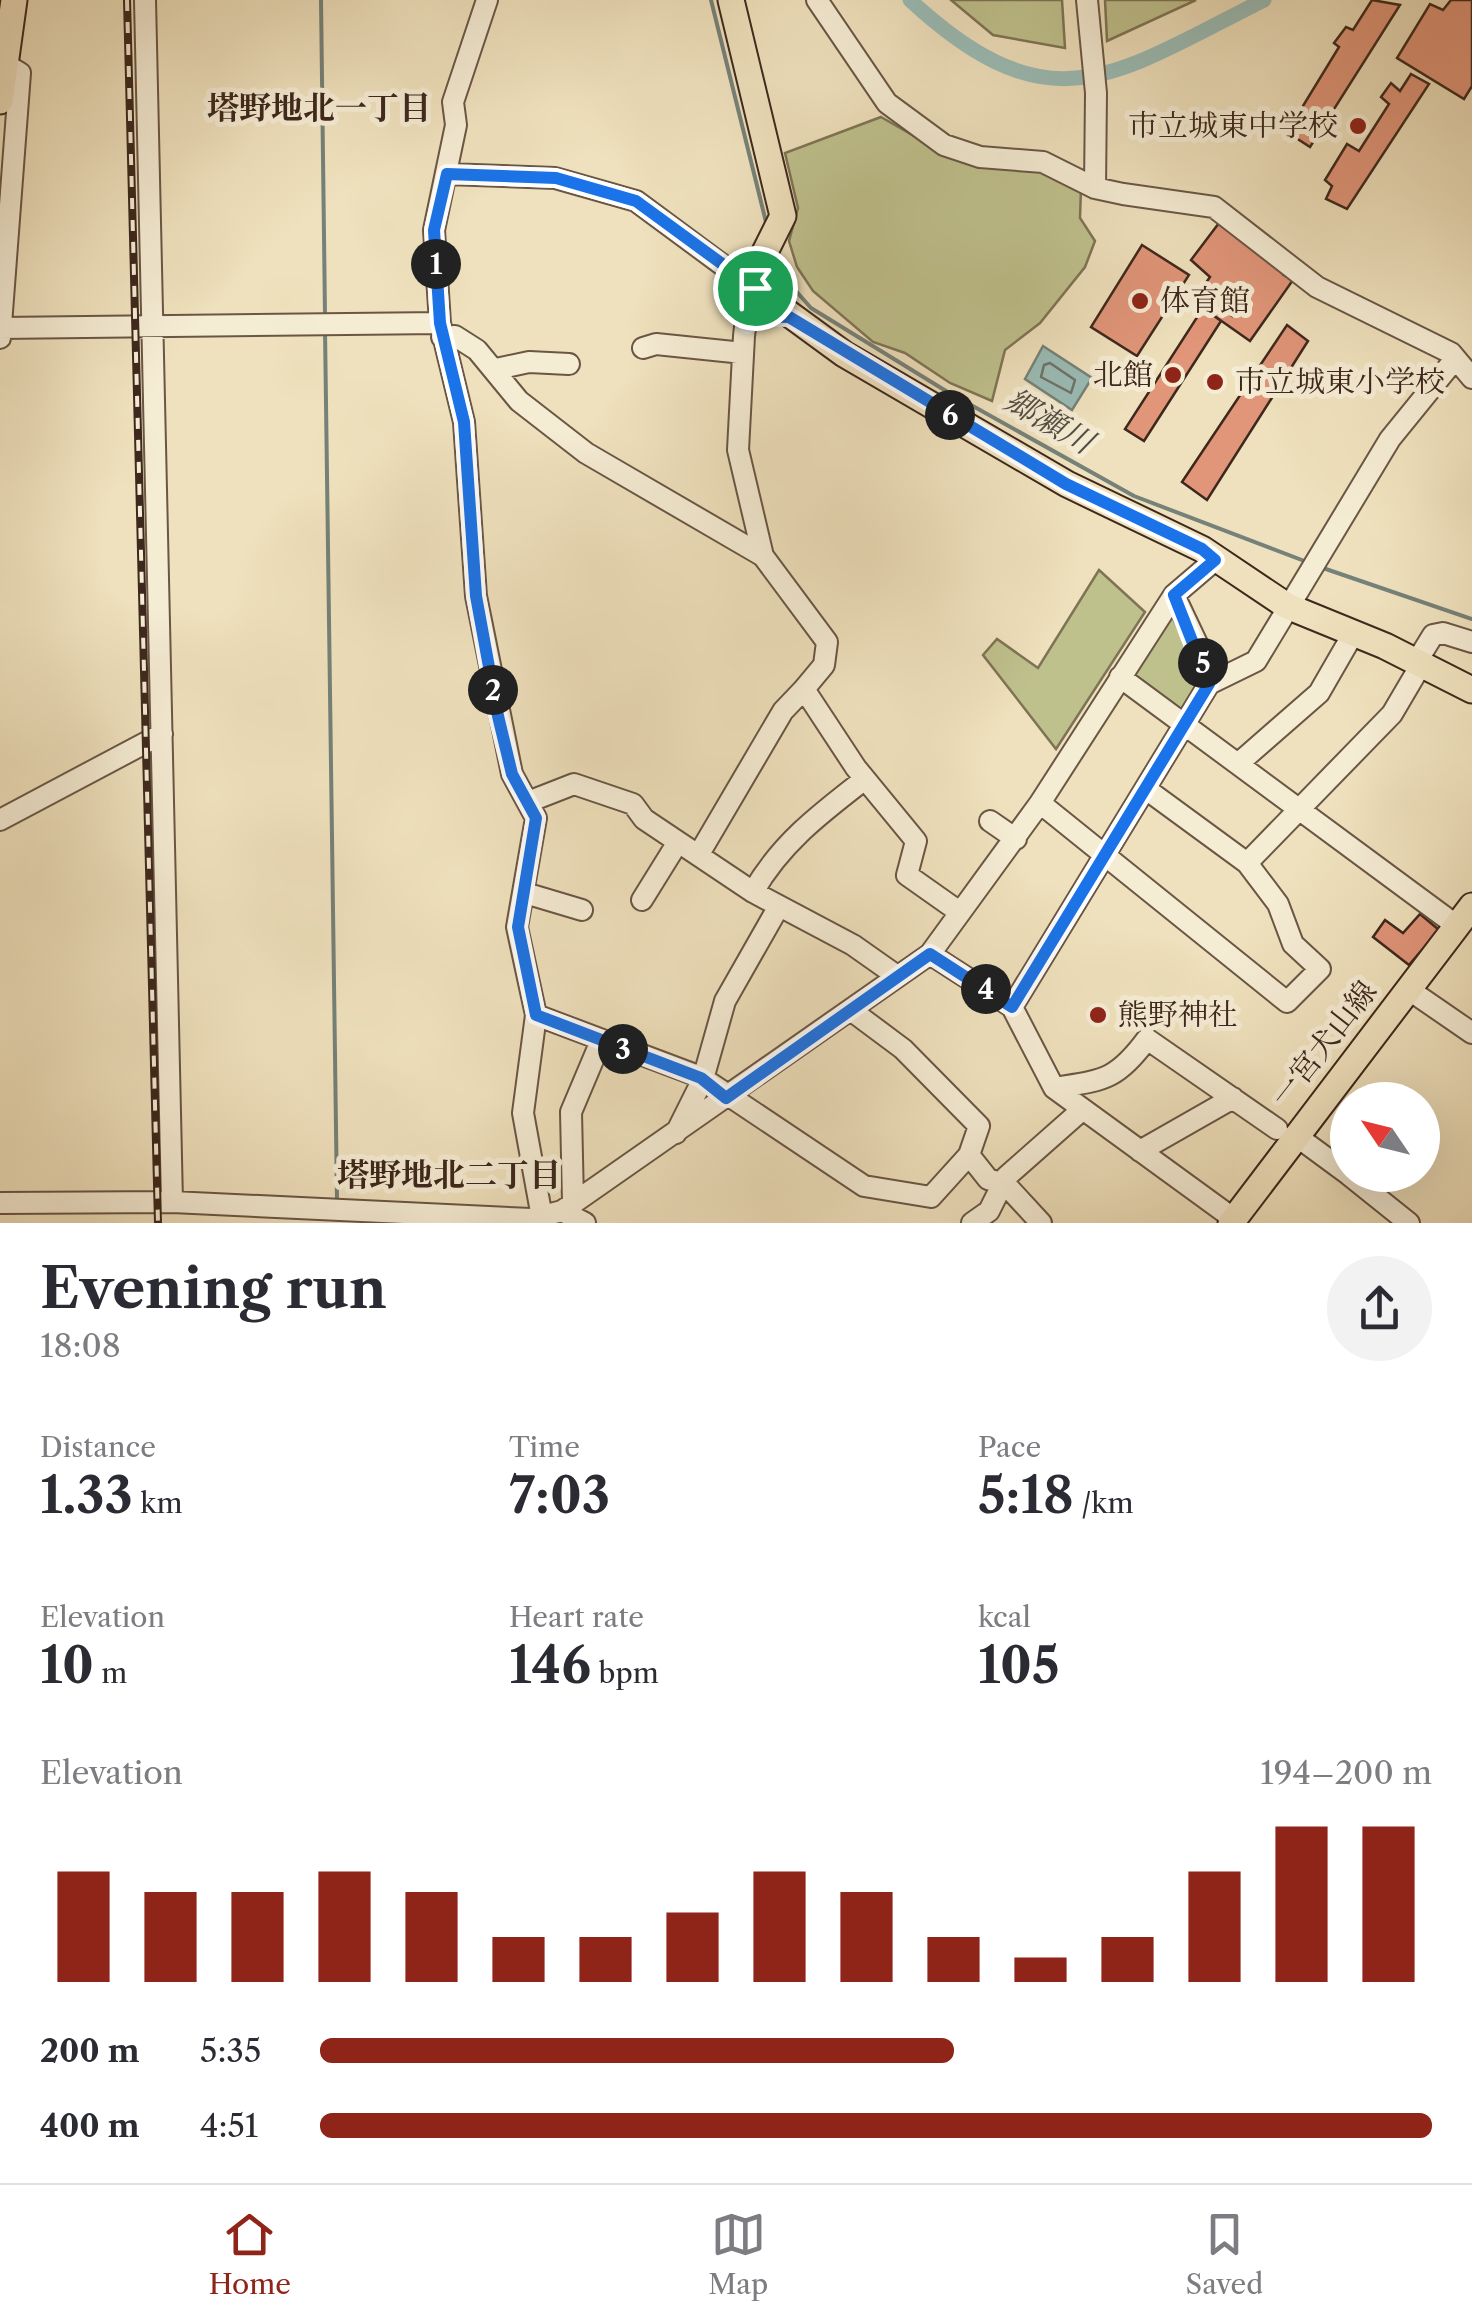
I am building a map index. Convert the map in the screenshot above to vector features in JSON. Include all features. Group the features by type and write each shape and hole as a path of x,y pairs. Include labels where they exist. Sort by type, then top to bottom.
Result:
{"main road":[{"path":"0,101 14,0"},
{"path":"736,4 782,216 763,256 755,288 789,317 1066,484 1202,549 1287,606 1420,662 1472,690"},
{"name":"一宮犬山線","path":"1232,1221 1286,1132 1408,989 1464,916"}],"street":[{"path":"145,0 172,1202"},
{"path":"488,0 453,102 456,125 434,230 441,330 464,422 476,596 512,774 536,818 518,927 536,1015 523,1113 555,1214"},
{"path":"817,0 887,103 944,145 980,157 1044,162 1095,188 1214,207 1317,287 1456,358 1472,378"},
{"path":"1087,0 1096,92 1095,188"},
{"path":"0,340 20,74 5,64"},
{"path":"447,174 556,178 636,201 755,288 748,302 738,450 763,556"},
{"path":"748,324 758,316 789,317"},
{"path":"0,328 325,323 441,330 496,369 520,401 586,452 763,556 827,642 824,665 783,711 699,854"},
{"path":"643,348 656,344 743,353"},
{"path":"1012,1007 1209,684 1256,660 1390,439 1456,358"},
{"path":"496,369 529,362 568,364"},
{"path":"555,1214 676,1135 930,954 1040,803 1174,595 1215,560"},
{"path":"1174,595 1209,684"},
{"path":"1240,762 1319,692 1352,634"},
{"path":"1247,863 1392,714 1434,634 1472,642"},
{"path":"1120,677 1302,810 1464,916"},
{"path":"804,689 865,779 916,841 906,875 958,911"},
{"path":"0,820 162,734"},
{"path":"754,892 770,862 799,830 865,779"},
{"path":"528,802 574,784 633,804 644,818 754,892 853,946 898,976"},
{"path":"1040,803 1286,1002 1320,969 1293,944 1278,904 1247,863 1146,789"},
{"path":"990,822 1016,838"},
{"path":"642,900 678,842"},
{"path":"524,893 582,910"},
{"path":"676,1135 703,1079 725,1002 779,906"},
{"path":"930,954 1012,1007 1054,1088 1232,1221"},
{"path":"1408,989 1472,1033"},
{"path":"536,1015 703,1079 726,1098 864,1186 931,1198 969,1155 979,1126 903,1050 852,1011"},
{"path":"1054,1088 1110,1078 1126,1068 1147,1040 1330,1162"},
{"path":"555,1214 569,1176 572,1112 601,1041"},
{"path":"1140,1150 1233,1098"},
{"path":"972,1223 989,1211 1006,1185 1006,1177 1082,1109"},
{"path":"969,1155 988,1179 1006,1185 1040,1223"},
{"path":"1370,1192 1409,1223"},
{"path":"0,1203 172,1202 340,1213 555,1214 585,1223"}],"green space":[{"path":"951,0 1062,0 1065,48 993,35"},
{"path":"1105,0 1196,0 1107,41"},
{"path":"881,117 949,156 1044,171 1081,188 1080,218 1095,241 1085,267 1040,323 1005,350 992,401 950,383 905,353 873,342 813,291 797,267 789,241 798,208 785,153"},
{"path":"1099,570 1145,612 1056,749 983,655 997,639 1038,668"},
{"path":"1172,612 1193,651 1201,683 1181,714 1129,675"}],"water":[{"path":"1043,346 1092,378 1072,410 1025,379"}],"building":[{"path":"1372,0 1400,5 1310,147 1287,132 1339,47 1334,43 1346,27 1353,30"},
{"path":"1451,0 1472,0 1472,86 1464,99 1397,58 1430,4 1443,10"},
{"path":"1411,74 1429,84 1347,209 1326,199 1332,186 1325,180 1347,144 1359,151 1389,104 1381,97 1391,83 1400,91"},
{"path":"1219,223 1289,271 1284,275 1293,280 1250,341 1203,308 1209,300 1232,316 1234,312 1201,290 1210,277 1191,260"},
{"name":"体育館","path":"1142,245 1189,275 1137,356 1091,327"},
{"name":"北館","path":"1203,308 1221,321 1144,441 1125,429"},
{"path":"1287,325 1308,341 1207,500 1182,482"},
{"path":"1420,914 1439,930 1409,965 1373,937 1385,920 1403,933"}],"waterway":[{"path":"321,0 325,315"},
{"name":"郷瀬川","path":"711,0 767,226"},
{"path":"910,0 960,41 1004,66 1045,77 1084,77 1124,68 1264,0"},
{"name":"郷瀬川","path":"774,255 779,272 811,308 946,391 1134,496 1307,562"},
{"path":"325,330 337,1200"},
{"name":"郷瀬川","path":"1320,567 1472,619"}],"railway":[{"path":"127,0 158,1223"}],"place":[{"name":"市立城東中学校","path":"1358,126"},
{"name":"体育館","path":"1140,301"},
{"name":"北館","path":"1173,375"},
{"name":"市立城東小学校","path":"1215,382"},
{"name":"熊野神社","path":"1098,1015"}],"district":[{"name":"塔野地北一丁目","path":"319,108"},
{"name":"塔野地北二丁目","path":"449,1175"}],"route":[{"path":"447,174 556,178 636,201 755,288 748,302 748,324 758,316 780,320 789,317 844,354 1066,484 1202,549 1215,560 1174,595 1200,650 1209,684 1012,1007 930,954 726,1098 701,1078 536,1015 518,927 532,861 536,818 512,774 498,716 484,622 476,596 478,576 470,538 464,422 440,323 434,230 447,174"}]}
